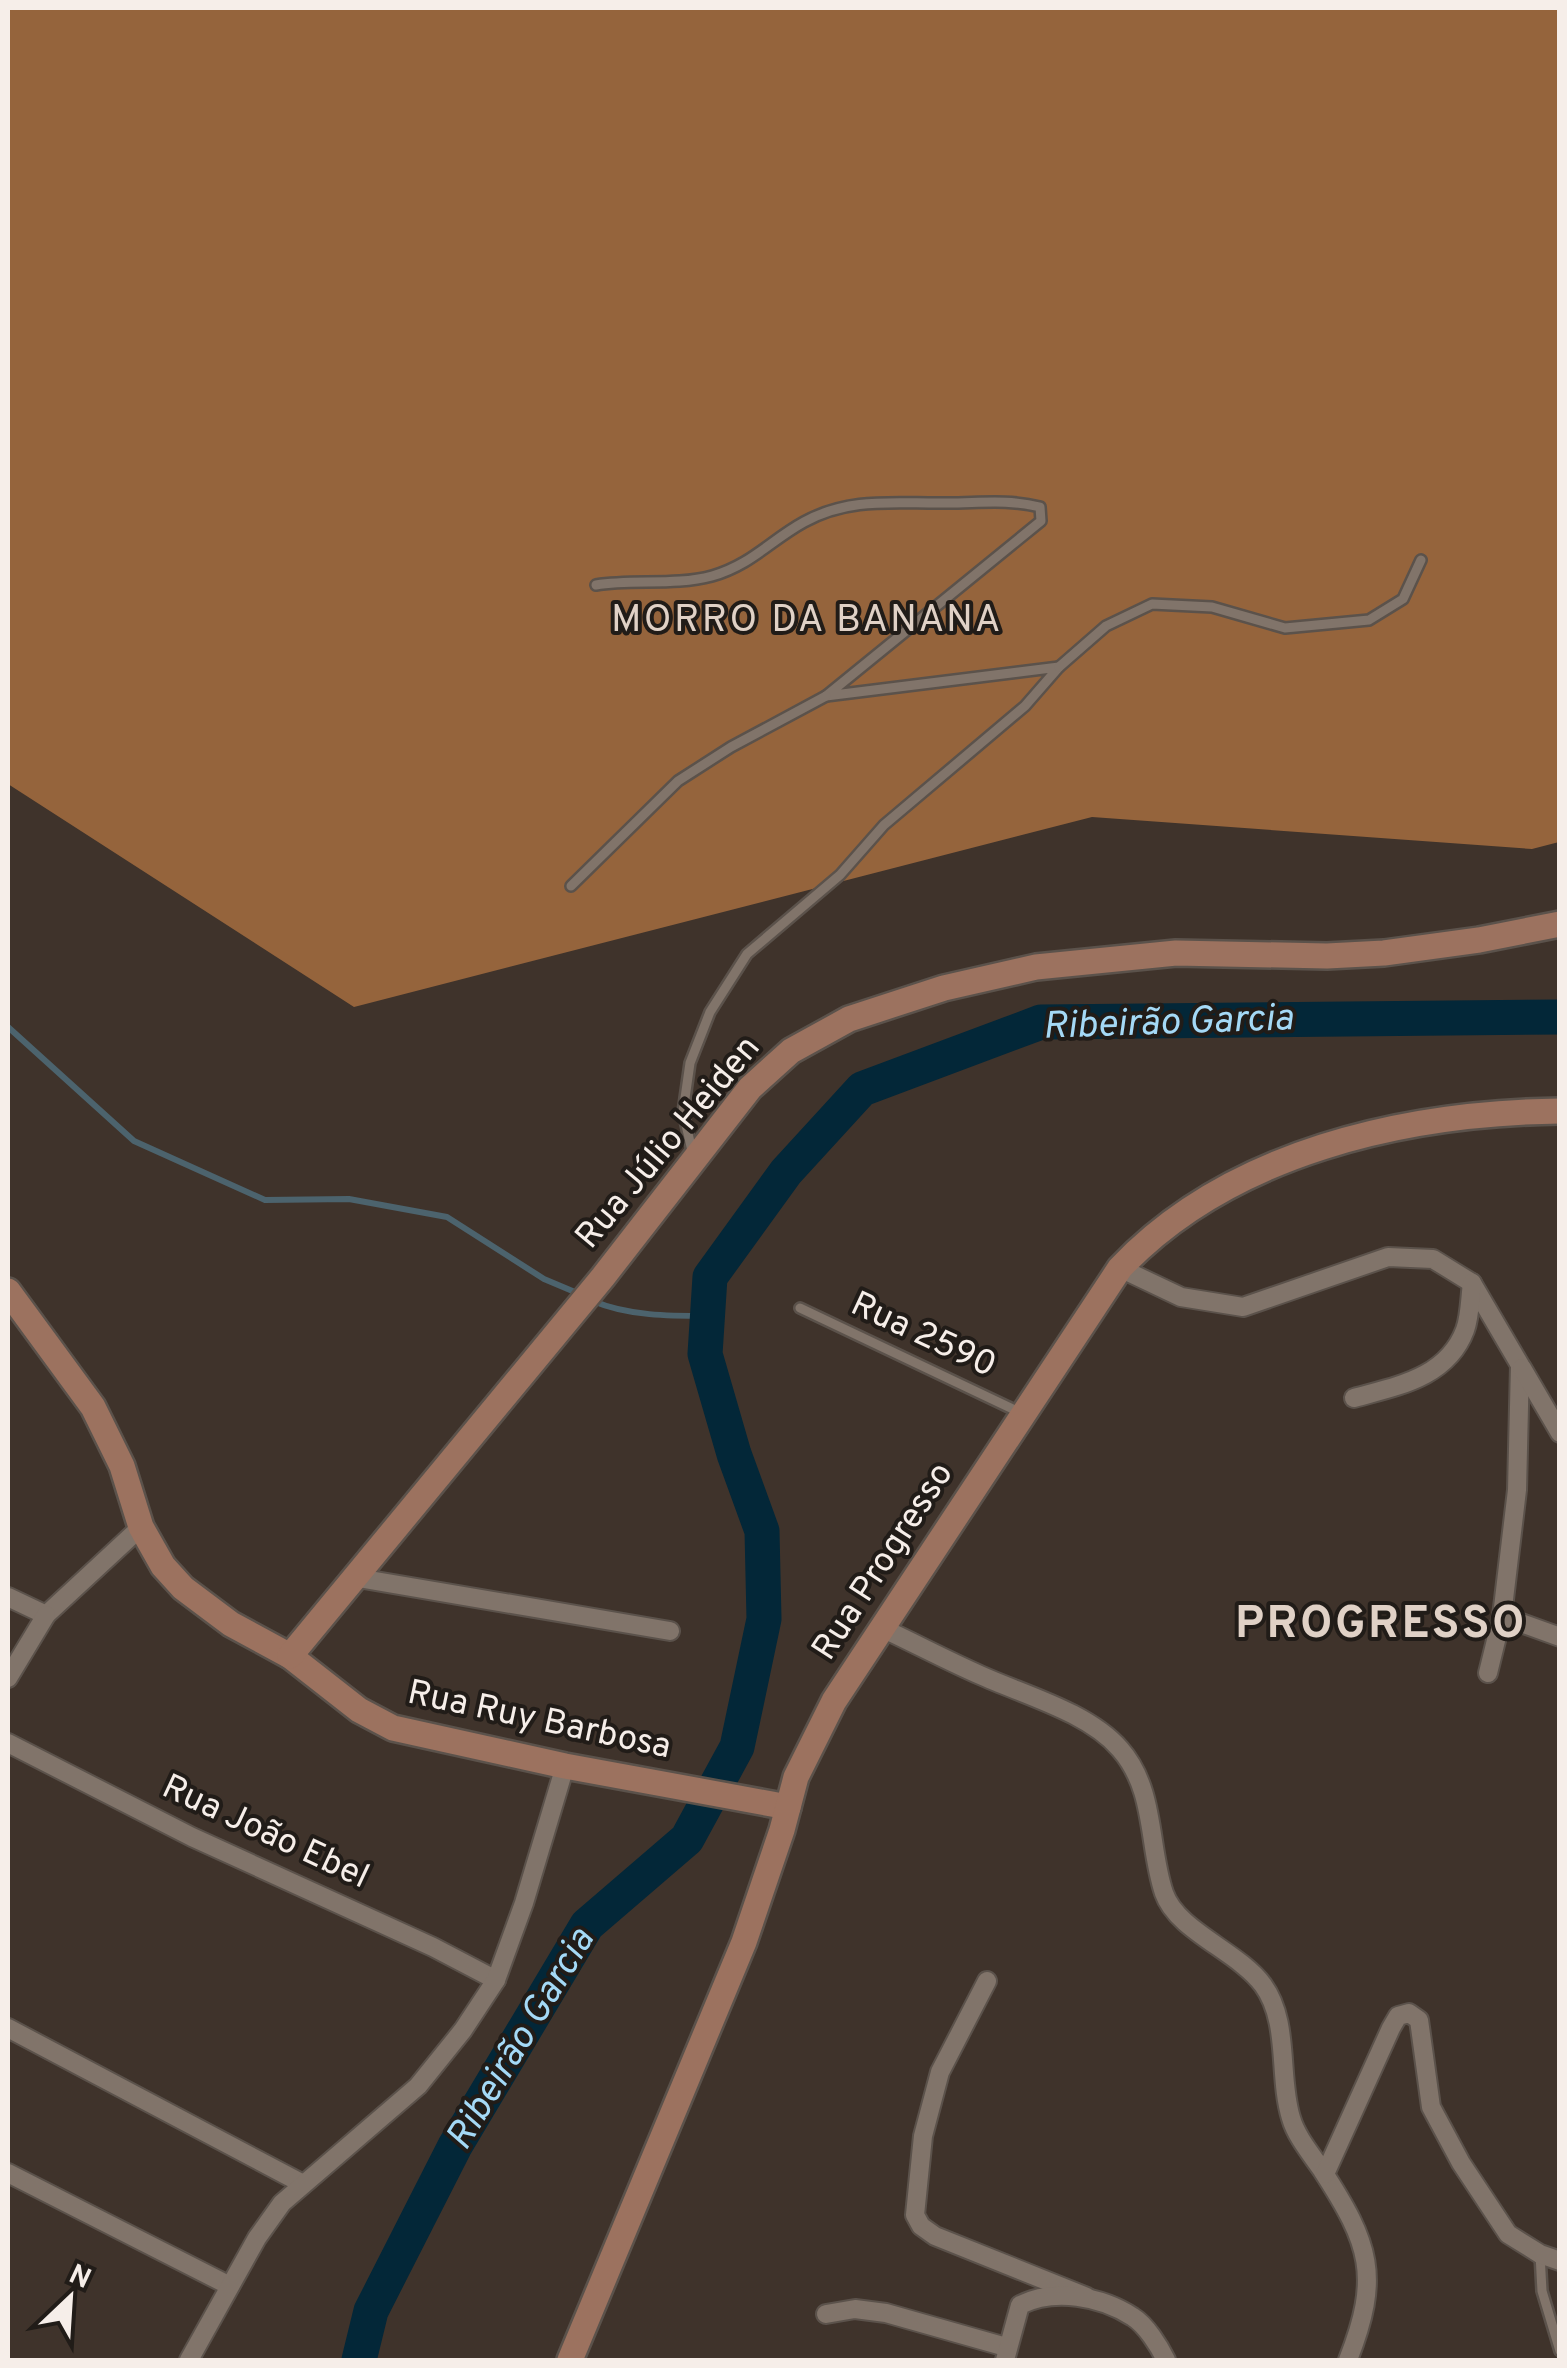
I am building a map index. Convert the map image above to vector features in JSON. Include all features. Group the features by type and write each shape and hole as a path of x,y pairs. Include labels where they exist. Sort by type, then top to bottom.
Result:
{"street":[{"name":"Rua Júlio Heiden","path":"290,1656 603,1277 750,1088 792,1051 849,1019 944,988 1036,967 1136,956 1384,953 1560,924"},
{"name":"Rua Progresso","path":"570,2360 744,1942 796,1777 834,1701 1120,1268 1146,1241 1215,1193 1298,1156 1386,1128 1483,1112 1560,1111"},
{"path":"1120,1268 1181,1297 1242,1307 1388,1256 1433,1259 1472,1283 1560,1432"},
{"path":"1354,1398 1419,1380 1449,1357 1466,1330 1472,1283"},
{"name":"Rua Ruy Barbosa","path":"8,1291 93,1407 122,1466 141,1527 164,1566 184,1588 231,1624 290,1656 359,1710 394,1728 565,1766 788,1806"},
{"path":"1488,1673 1502,1616 1517,1490 1520,1365"},
{"path":"8,1678 46,1615 141,1527"},
{"path":"358,1578 670,1632"},
{"path":"8,1597 46,1615"},
{"path":"1502,1616 1560,1638"},
{"path":"884,1629 1078,1717 1120,1749 1143,1788 1164,1895 1182,1919 1245,1965 1266,1988 1279,2027 1291,2119 1357,2229 1370,2276 1360,2331 1348,2360"},
{"name":"Rua João Ebel","path":"8,1743 192,1837 496,1980"},
{"path":"189,2360 282,2203 418,2086 463,2030 496,1980 524,1903 565,1766"},
{"path":"987,1981 940,2072 924,2136 915,2214 921,2226 935,2236 1135,2318 1166,2360"},
{"path":"1324,2174 1391,2028 1398,2016 1409,2013 1419,2020 1432,2108 1454,2149 1508,2234 1560,2262"},
{"path":"8,2028 303,2184"},
{"path":"8,2173 230,2286"},
{"path":"826,2314 855,2309 886,2313 1006,2354 1020,2305 1037,2297 1087,2297"}],"lane":[{"path":"571,886 678,780 826,696 1041,520 1040,508 1014,501 947,504 875,500 836,508 803,522 750,561 710,576 596,585"},
{"path":"694,1163 683,1112 690,1064 710,1012 747,954 840,876 884,825 1025,706 1059,667 1106,626 1152,604 1212,607 1285,628 1369,620 1403,599 1421,560"},
{"path":"826,696 1059,667"},
{"name":"Rua 2590","path":"800,1308 1022,1413"},
{"path":"1540,2254 1542,2290 1560,2351"}],"shaded area":[{"path":"8,8 1559,8 1559,842 1532,849 1092,817 354,1007 8,784"}],"waterway":[{"name":"Ribeirão Garcia","path":"359,2360 371,2311 455,2146 587,1925 687,1839 737,1747 764,1619 762,1531 734,1454 705,1354 710,1277 786,1172 862,1089 1041,1022 1560,1017"},
{"path":"8,1027 134,1141 265,1200 349,1199 447,1217 544,1279 582,1295"},
{"path":"593,1301 635,1312 708,1316"}],"district":[{"name":"MORRO DA BANANA","path":"807,621"},
{"name":"PROGRESSO","path":"1381,1625"}]}
